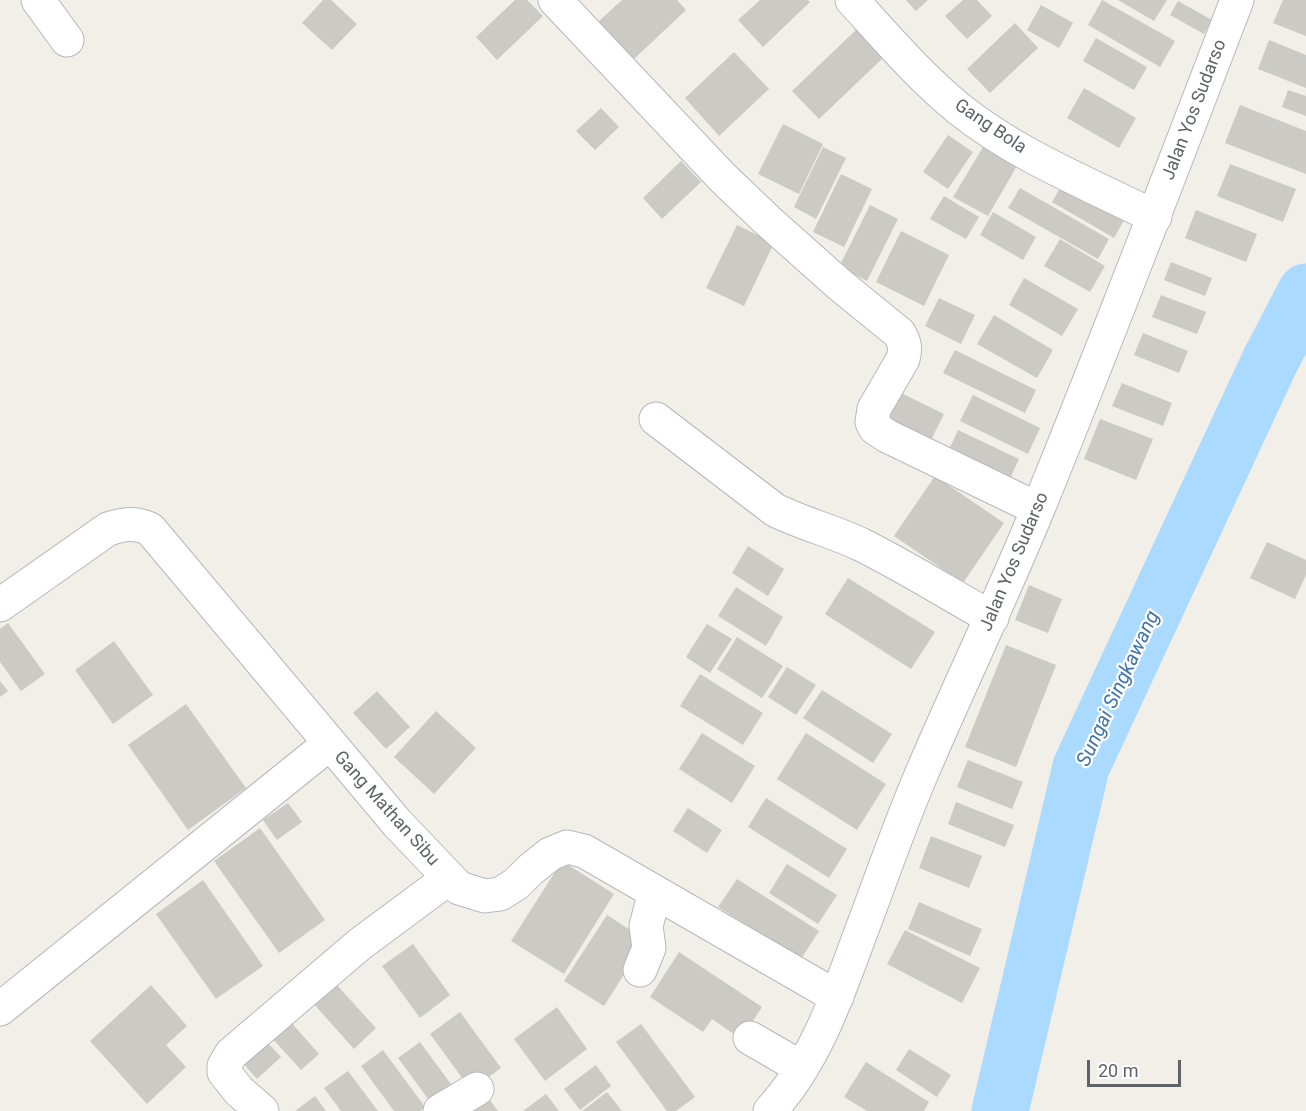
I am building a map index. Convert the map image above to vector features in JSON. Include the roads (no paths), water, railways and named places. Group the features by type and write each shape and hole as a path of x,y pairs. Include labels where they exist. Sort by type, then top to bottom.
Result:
{"street":[{"path":"38,0 67,40"},
{"path":"555,0 723,178 840,285 899,333 905,343 906,351 874,410 872,422 875,428 887,436 1038,509"},
{"name":"Gang Bola","path":"852,0 924,78 960,109 1003,138 1057,169 1155,217"},
{"name":"Jalan Yos Sudarso","path":"770,1111 787,1092 802,1068 837,997 920,777 992,618 1038,509 1155,217 1237,0"},
{"path":"656,419 775,510 861,545 992,618"},
{"name":"Gang Mathan Sibu","path":"0,605 108,529 126,523 138,524 150,529 397,823 459,888 485,896 500,894 516,884 550,854 567,847 584,851 837,997"},
{"path":"0,1009 330,744"},
{"path":"262,1111 239,1091 224,1072 226,1061 231,1054 360,945 449,878"},
{"path":"640,970 650,948 646,926 655,892"},
{"path":"750,1038 802,1068"},
{"path":"440,1111 477,1089"}],"waterway":[{"name":"Sungai Singkawang","path":"1000,1111 1081,767 1270,361 1306,292"}]}
